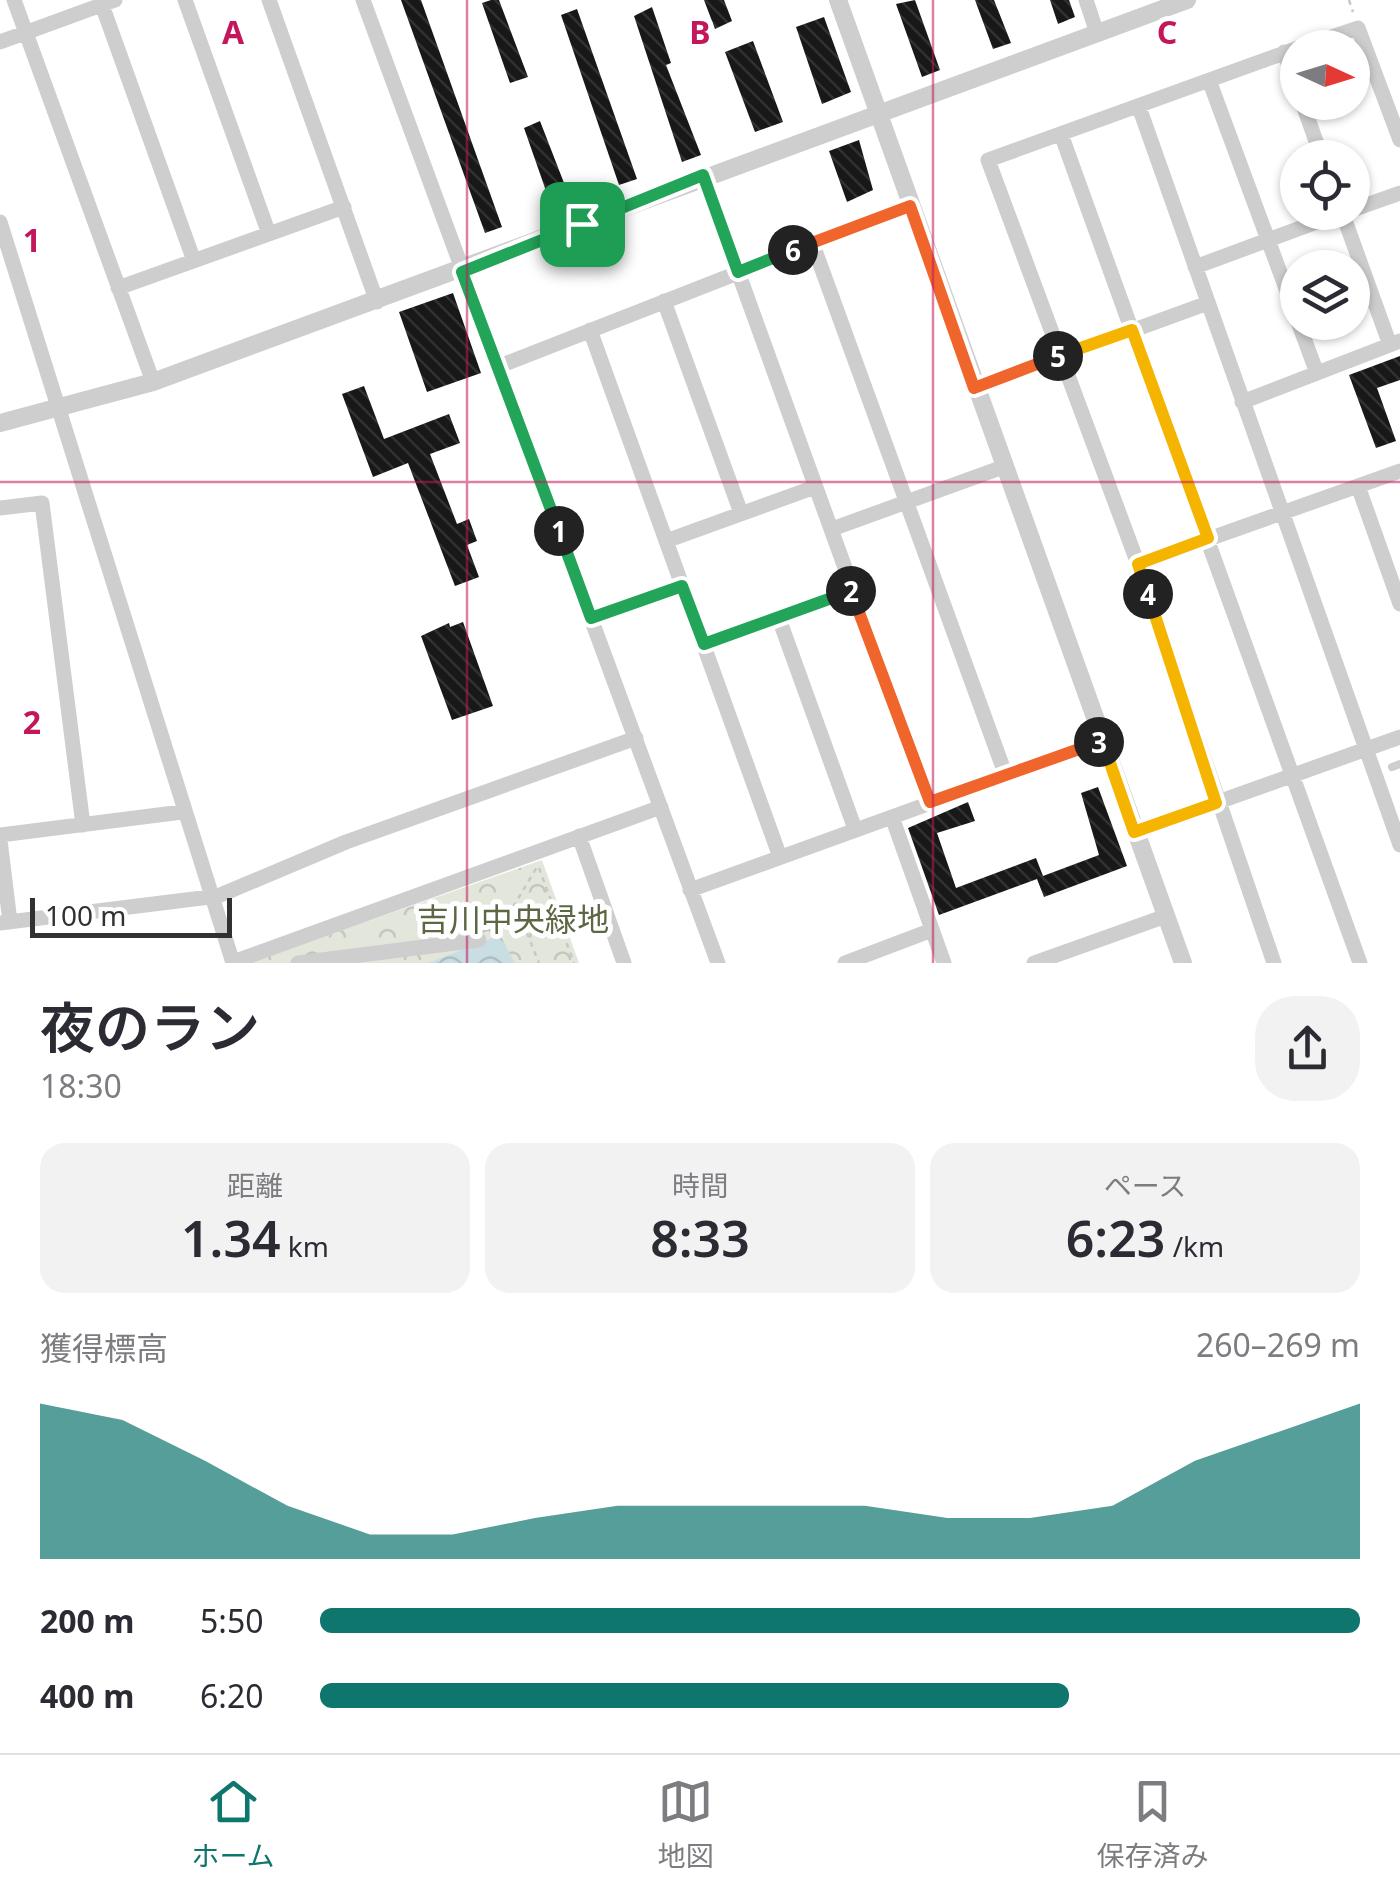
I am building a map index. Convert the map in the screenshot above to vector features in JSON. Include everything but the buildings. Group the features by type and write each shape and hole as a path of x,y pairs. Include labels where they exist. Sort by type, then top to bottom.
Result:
{"street":[{"path":"14,0 152,382"},
{"path":"185,0 269,234"},
{"path":"269,0 378,302"},
{"path":"363,0 718,963"},
{"path":"838,0 1183,963"},
{"path":"1086,0 1097,33"},
{"path":"0,423 58,411 152,382 378,302 703,175 1187,0"},
{"path":"0,42 109,2 194,261"},
{"path":"1274,963 1216,803 1138,564 988,160 1280,54"},
{"path":"1370,60 1400,140"},
{"path":"1209,80 1280,273"},
{"path":"1139,107 1400,845"},
{"path":"1061,134 1360,963"},
{"path":"703,175 930,802"},
{"path":"1370,204 1400,193"},
{"path":"497,366 910,206"},
{"path":"118,288 344,207"},
{"path":"0,222 182,812 233,963 265,957 536,859 579,836 661,807"},
{"path":"1195,268 1295,230"},
{"path":"1242,402 1395,343 1349,230"},
{"path":"812,242 1006,776"},
{"path":"664,301 741,513"},
{"path":"974,388 1208,303"},
{"path":"590,330 780,857"},
{"path":"1305,340 1317,373"},
{"path":"832,530 1003,467"},
{"path":"1138,564 1400,471"},
{"path":"1358,486 1400,604"},
{"path":"666,541 815,487"},
{"path":"0,508 42,503 83,825"},
{"path":"591,618 682,586"},
{"path":"704,644 853,591"},
{"path":"778,616 855,829"},
{"path":"1134,832 1400,737"},
{"path":"182,812 0,838 5,922 209,897 422,813 636,738"},
{"path":"690,890 1102,740"},
{"path":"892,818 944,963"},
{"path":"579,836 624,963"},
{"path":"1034,963 1166,916"},
{"path":"845,963 932,930"},
{"path":"298,963 478,940"}],"path":[{"path":"512,909 536,859"},
{"path":"536,859 574,963"}],"green space":[{"name":"吉川中央緑地","path":"542,860 579,963 249,963"}],"water":[{"path":"500,935 515,963 428,963"}],"route":[{"path":"703,175 738,272 910,206 974,388 1132,330 1208,538 1138,564 1216,803 1134,832 1102,740 930,802 853,591 704,644 682,586 591,618 462,272 582,224 703,175"}]}
